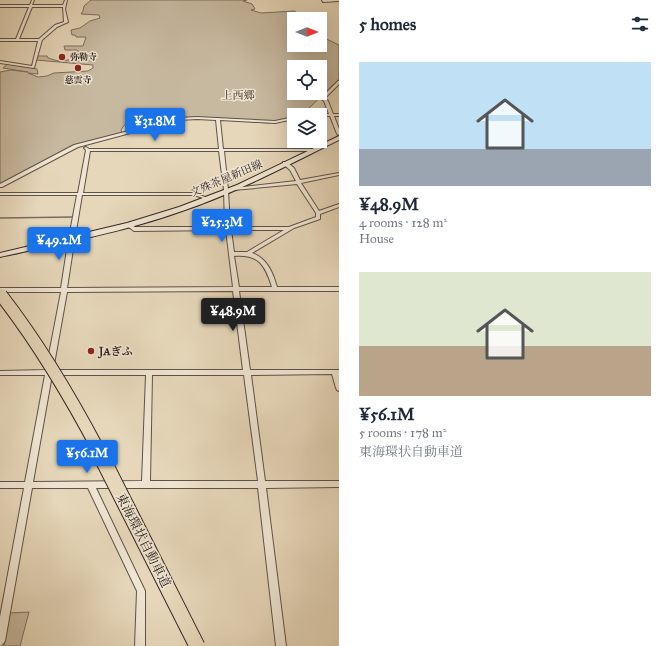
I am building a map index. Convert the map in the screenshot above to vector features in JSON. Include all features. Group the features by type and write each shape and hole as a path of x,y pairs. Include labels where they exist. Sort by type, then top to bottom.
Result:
{"highway":[{"name":"東海環状自動車道","path":"0,294 46,356 72,402 102,457 197,646"}],"main road":[{"name":"文殊茶屋新田線","path":"0,255 129,225 182,209 339,138"}],"street":[{"path":"17,40 33,0"},
{"path":"0,62 32,67 40,40 56,26 66,22 66,0"},
{"path":"323,0 339,0"},
{"path":"0,6 65,6"},
{"path":"0,40 40,40"},
{"path":"339,82 323,98 326,101 339,134"},
{"path":"327,115 339,115"},
{"path":"0,186 76,146 185,118 274,122 287,119"},
{"path":"218,120 226,190 228,229 262,485 281,646"},
{"path":"83,145 88,150 314,150"},
{"path":"0,641 88,150"},
{"path":"232,254 248,254 289,228 318,218 318,213 292,169 286,163"},
{"path":"226,190 299,182 339,174"},
{"path":"0,194 194,194 206,198"},
{"path":"318,213 339,205"},
{"path":"129,225 134,228 289,228"},
{"path":"248,254 266,266 272,276 274,289"},
{"path":"0,290 339,290"},
{"path":"0,373 337,372 339,388"},
{"path":"146,483 149,373"},
{"path":"0,485 146,483 262,485 339,484"},
{"path":"90,484 141,590 140,646"}],"shaded area":[{"path":"91,0 247,0 243,1 252,4 255,9 251,10 261,13 295,11 287,12 287,52 327,52 327,39 339,45 339,79 327,91 327,60 287,60 287,100 317,100 309,108 287,108 287,119 268,123 192,118 174,121 171,120 172,116 156,109 142,122 125,125 121,130 122,133 80,145 0,185 0,72 11,70 28,72 3,68 9,63 37,69 38,74 28,73 38,77 47,76 54,73 88,71 93,68 93,65 36,60 37,56 47,56 48,58 58,61 78,59 79,53 77,50 65,50 64,46 83,46 86,37 76,37 75,35 72,35 71,30 80,28 90,21 100,18 99,15 81,14 84,6"},
{"path":"29,612 20,646 4,646 9,613"}],"waterway":[{"path":"0,218 74,217"}],"place":[{"name":"弥勒寺","path":"62,57"},
{"name":"慈雲寺","path":"78,68"},
{"name":"JAぎふ","path":"91,351"}],"district":[{"name":"上西郷","path":"238,95"}]}
